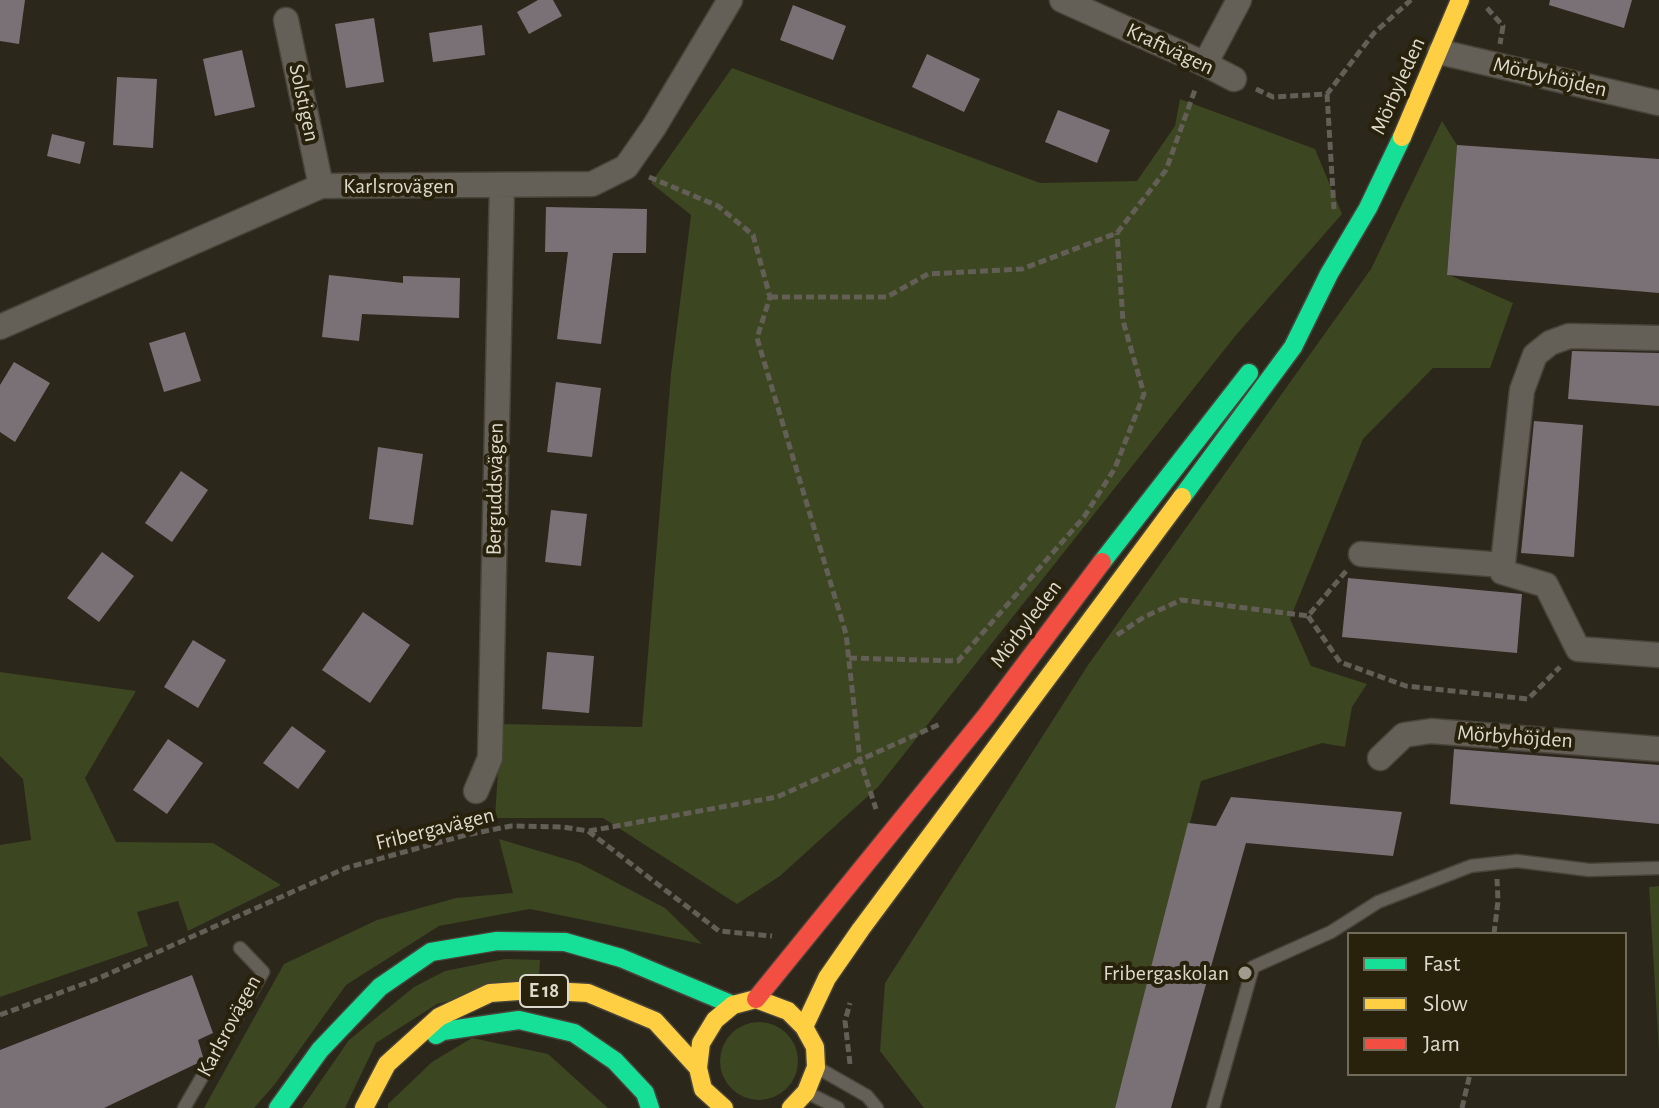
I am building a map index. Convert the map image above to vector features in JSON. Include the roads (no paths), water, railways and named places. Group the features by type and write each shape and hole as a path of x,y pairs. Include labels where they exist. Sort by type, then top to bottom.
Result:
{"main road":[{"name":"Mörbyleden","path":"804,1027 827,978 861,929 1293,347 1329,274 1368,208 1440,52 1460,0"},
{"name":"Mörbyleden","path":"1280,334 1329,274"},
{"name":"Mörbyleden","path":"756,999 986,716 1193,442 1261,358"},
{"path":"278,1108 320,1050 380,987 431,952 497,941 565,942 621,958 733,1005"},
{"name":"E 18","path":"364,1108 387,1064 439,1017 490,993 533,990 588,993 655,1021 698,1068"},
{"path":"699,1108 703,1089 698,1068 701,1043 715,1020 733,1005 756,999 788,1011 804,1027 815,1047 816,1067 806,1092 791,1108"},
{"name":"E 18","path":"387,1064 443,1031 519,1020 574,1033 615,1061 645,1093 650,1108"},
{"path":"703,1089 724,1108"}],"street":[{"name":"Karlsrovägen","path":"0,327 321,186 592,184 626,167 654,127 730,0"},
{"name":"Kraftvägen","path":"1062,0 1234,79"},
{"path":"1205,64 1239,0"},
{"name":"Solstigen","path":"286,20 321,186"},
{"name":"Mörbyhöjden","path":"1440,52 1659,103"},
{"name":"Berguddsvägen","path":"476,791 490,758 502,185"},
{"path":"1659,338 1569,336 1550,343 1535,355 1522,390 1502,572 1546,585 1578,649 1659,655"},
{"path":"1361,554 1503,565"},
{"name":"Mörbyhöjden","path":"1380,758 1404,735 1431,731 1659,749"}],"lane":[{"path":"1213,1108 1253,967 1331,932 1378,902 1471,866 1517,861 1589,870 1659,868"},
{"name":"Karlsrovägen","path":"184,1108 263,972 240,948"},
{"path":"816,1067 889,1108"},
{"path":"806,1092 838,1108"},
{"path":"867,1096 877,1108"}],"place":[{"name":"Fribergaskolan","path":"1245,973"}]}
